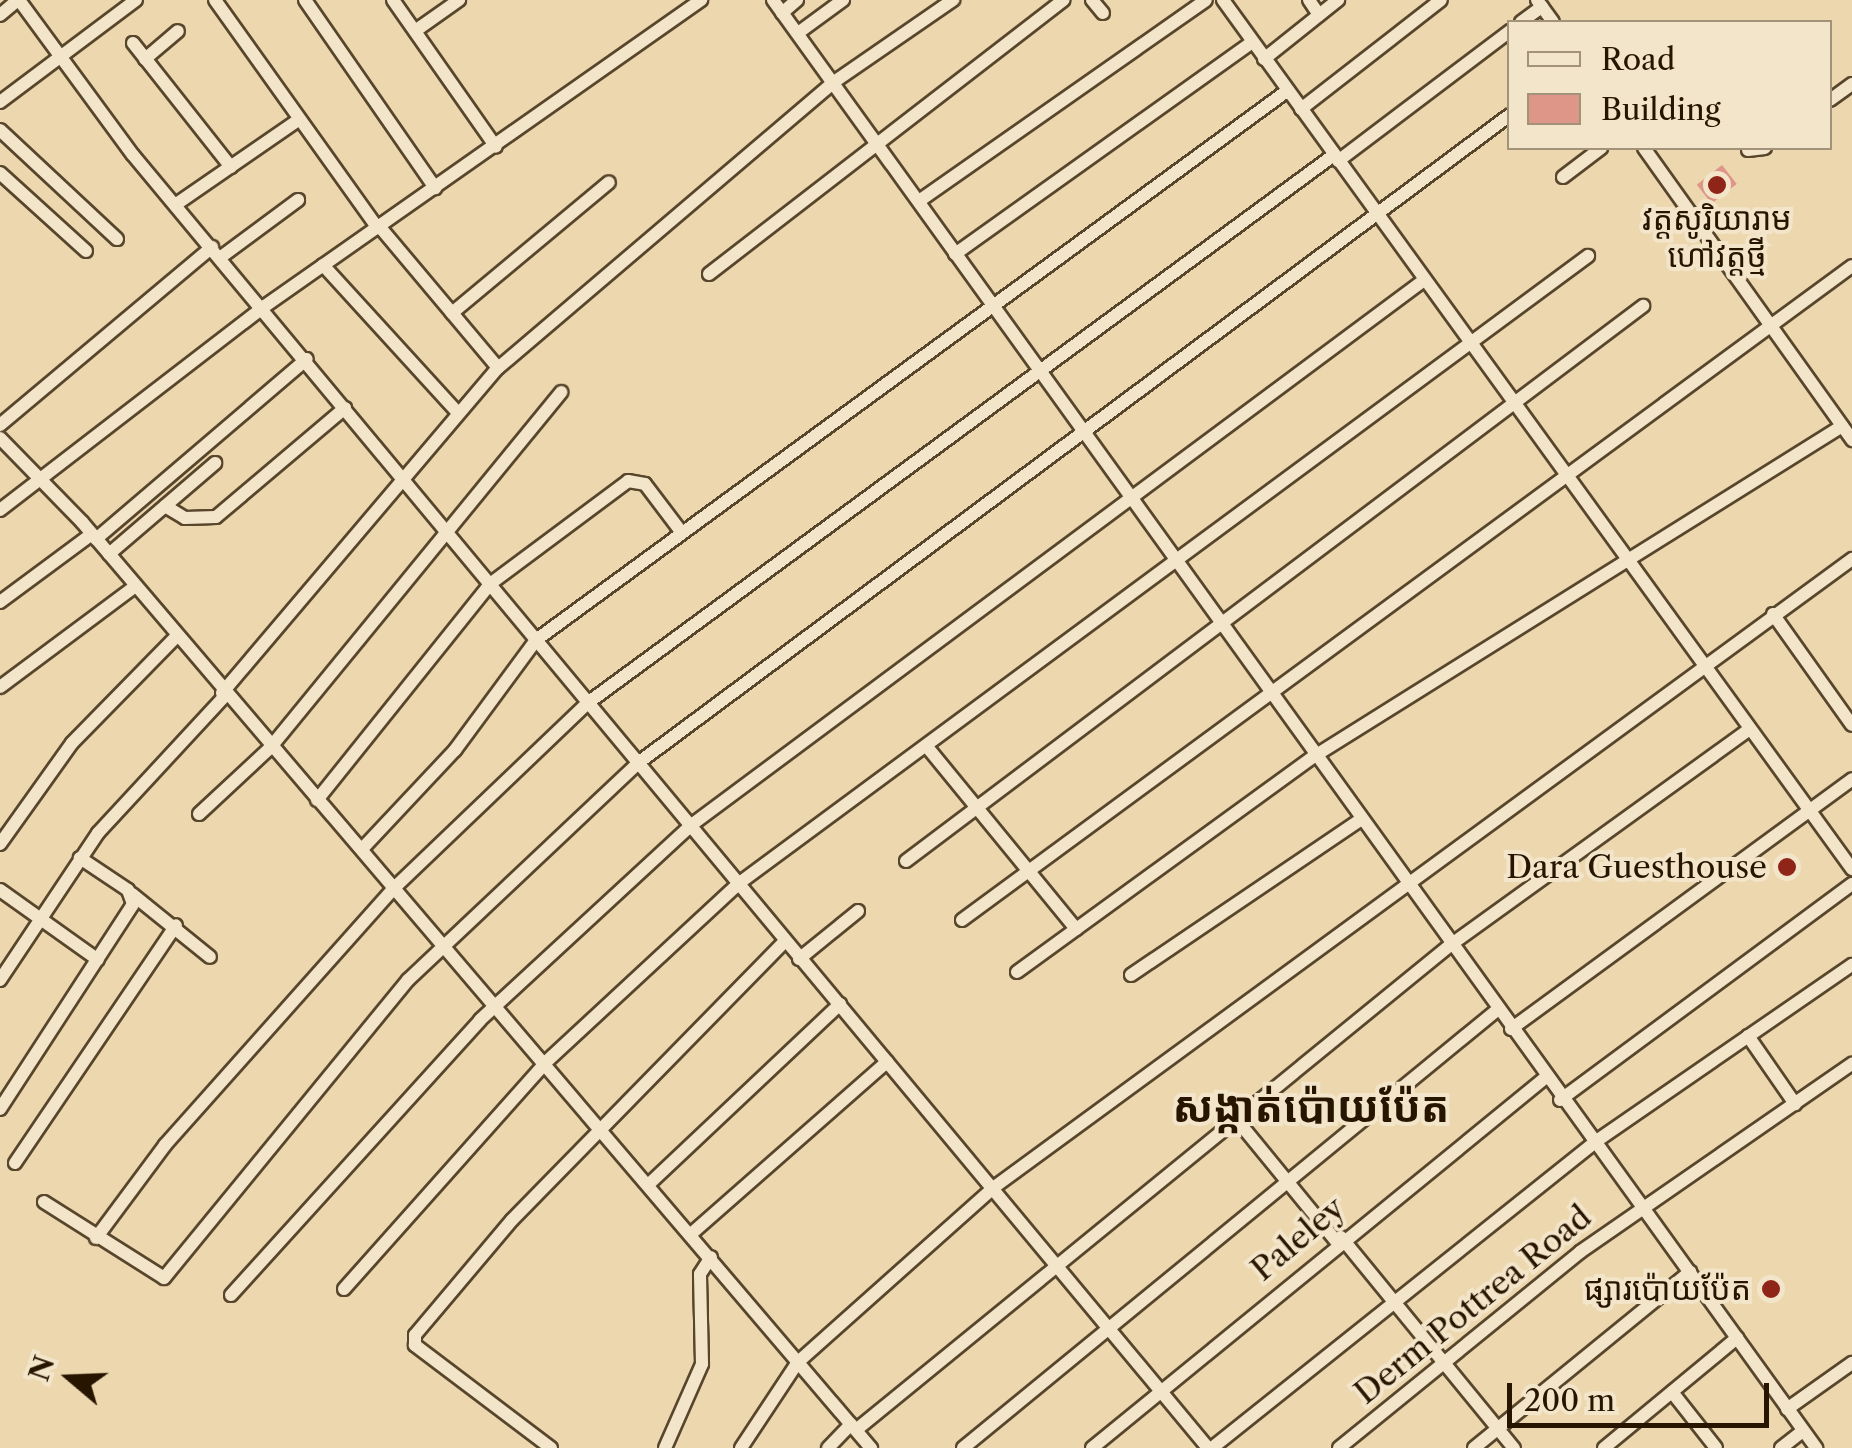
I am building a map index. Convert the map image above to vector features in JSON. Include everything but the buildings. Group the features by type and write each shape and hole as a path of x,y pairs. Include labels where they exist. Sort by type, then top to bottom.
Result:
{"street":[{"path":"0,16 18,0 175,206 265,306 398,475 784,942 1210,1448 1596,1142 1852,965"},
{"path":"0,102 56,52 136,0"},
{"path":"214,0 378,226 498,368"},
{"path":"305,0 435,188"},
{"path":"393,0 496,146"},
{"path":"416,31 459,0"},
{"path":"0,510 265,306 701,0"},
{"path":"773,0 1224,624 1313,757 1544,1078 1596,1142 1816,1448"},
{"path":"782,13 797,0"},
{"path":"798,32 843,0"},
{"path":"0,980 80,858 289,622 398,475 498,368 834,82 954,0"},
{"path":"708,274 876,138 1063,0"},
{"path":"1092,0 1103,13"},
{"path":"919,201 1206,0"},
{"path":"1223,0 1852,869"},
{"path":"1309,0 1320,15"},
{"path":"1264,59 1338,0"},
{"path":"1300,109 1440,0"},
{"path":"145,59 178,32"},
{"path":"96,1238 165,1145 392,890 589,702 1037,369 1507,33"},
{"path":"955,254 1252,42"},
{"path":"134,44 232,167"},
{"path":"362,849 455,750 536,640 1288,91"},
{"path":"44,1202 164,1278 330,1070 444,951 638,763 1380,218 1507,117"},
{"path":"175,206 298,120"},
{"path":"0,130 117,239"},
{"path":"1563,177 1598,150"},
{"path":"1645,150 1852,440"},
{"path":"0,174 86,251"},
{"path":"452,313 609,182"},
{"path":"0,425 217,252 298,200"},
{"path":"344,1289 546,1062 738,884 928,748 1588,256"},
{"path":"323,265 457,412"},
{"path":"962,920 1029,865 1563,470 1852,266"},
{"path":"231,1294 492,1009 690,826 1424,280"},
{"path":"906,861 1644,306"},
{"path":"0,602 94,536 307,359"},
{"path":"199,814 270,748 443,529 561,392"},
{"path":"165,506 185,518 216,517 346,408"},
{"path":"1017,972 1313,757 1631,564 1842,426"},
{"path":"0,438 94,536 174,639 362,849 492,1009 546,1062 871,1448"},
{"path":"109,554 215,463"},
{"path":"317,800 490,584 628,481 645,484 682,533"},
{"path":"741,1448 798,1362 992,1188 1404,879 1852,559"},
{"path":"0,687 132,588"},
{"path":"1773,614 1852,725"},
{"path":"0,844 72,744 174,639"},
{"path":"828,1448 1060,1269 1449,946 1750,729"},
{"path":"928,748 1029,865 1076,929"},
{"path":"1511,1028 1852,779"},
{"path":"1131,975 1360,820"},
{"path":"80,858 176,925 210,956"},
{"path":"1560,1100 1852,884"},
{"path":"0,890 98,960"},
{"path":"0,1109 98,960 132,894"},
{"path":"799,959 858,911"},
{"path":"16,1162 176,925"},
{"path":"551,1448 414,1340 601,1128 784,942"},
{"path":"648,1185 840,1004"},
{"path":"964,1448 1497,1010"},
{"path":"1748,1036 1795,1104"},
{"path":"691,1234 887,1062"},
{"name":"Derm Pottrea Road","path":"1339,1448 1644,1208 1852,1064"},
{"name":"Paleley","path":"1092,1448 1338,1239 1544,1078"},
{"path":"1237,1120 1394,1301 1514,1448"},
{"path":"665,1448 702,1364 700,1274 711,1257"},
{"path":"1474,1448 1690,1272"},
{"path":"1611,1446 1736,1338"},
{"path":"1788,1408 1852,1364"},
{"path":"1672,1392 1716,1448"},
{"path":"1781,1448 1803,1431"}],"place":[{"name":"វត្តសូរិយារាម ហៅវត្តថ្មី","path":"1717,185"},
{"name":"Dara Guesthouse","path":"1787,867"},
{"name":"ផ្សារប៉ោយប៉ែត","path":"1771,1289"}],"district":[{"name":"សង្កាត់ប៉ោយប៉ែត","path":"1311,1107"}]}
